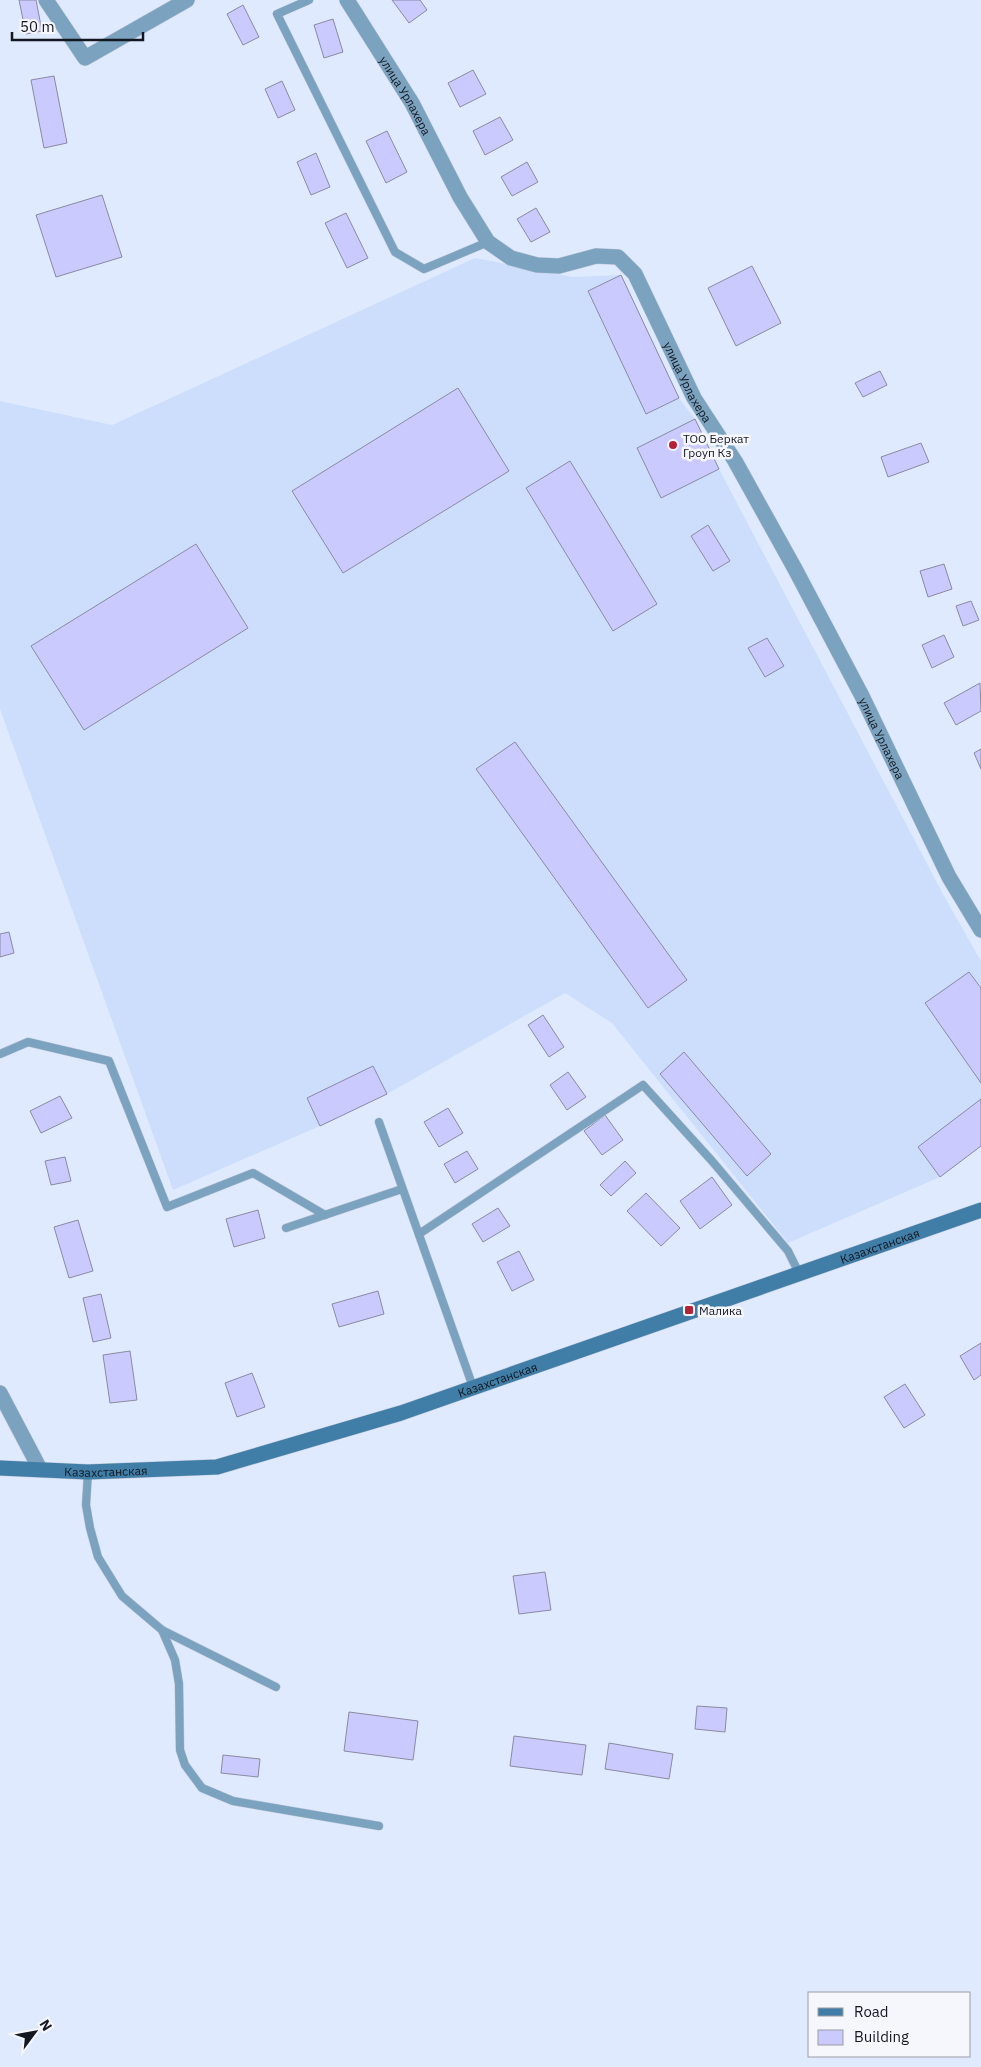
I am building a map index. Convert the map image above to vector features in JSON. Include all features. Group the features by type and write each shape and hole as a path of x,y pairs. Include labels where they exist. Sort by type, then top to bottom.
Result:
{"main road":[{"name":"Казахстанская","path":"0,1468 88,1472 217,1467 401,1413 981,1210"}],"street":[{"path":"46,0 85,58 187,0"},
{"name":"улица Урлахера","path":"346,0 412,103 460,197 488,242 511,258 536,265 559,266 596,256 618,257 635,274 694,398 736,461 790,561 862,696 949,877 981,930"},
{"path":"0,1393 40,1469"}],"lane":[{"path":"309,0 277,14 395,252 424,269 488,242"},
{"path":"0,1054 28,1042 109,1061 167,1207 253,1173 325,1215"},
{"path":"419,1234 642,1084 712,1161 782,1244 799,1273"},
{"path":"379,1122 473,1388"},
{"path":"286,1228 402,1189"},
{"path":"88,1472 86,1505 90,1528 98,1557 122,1596 162,1630 276,1687"},
{"path":"162,1630 175,1660 179,1684 180,1750 185,1765 202,1788 233,1801 379,1826"}],"shaded area":[{"path":"475,258 573,277 621,275 679,398 695,419 719,469 944,896 981,961 981,1146 940,1177 788,1243 612,1023 565,993 387,1094 320,1126 173,1190 0,709 0,401 112,425"}],"building":[{"path":"19,0 36,0 42,31 26,34"},
{"path":"392,0 420,0 427,10 409,23"},
{"path":"243,5 259,37 243,45 227,14"},
{"path":"333,19 343,52 324,58 314,25"},
{"path":"473,70 486,94 460,107 448,83"},
{"path":"54,76 67,143 44,148 31,80"},
{"path":"282,81 295,110 278,118 265,89"},
{"path":"500,117 513,140 485,155 473,131"},
{"path":"387,131 407,172 386,183 366,141"},
{"path":"316,153 330,187 311,195 297,162"},
{"path":"527,162 538,182 512,196 501,177"},
{"path":"102,195 122,257 56,277 36,215"},
{"path":"536,208 550,232 531,242 517,219"},
{"path":"346,213 368,258 347,268 325,223"},
{"path":"752,266 781,323 736,346 708,288"},
{"path":"621,275 679,398 646,414 588,291"},
{"path":"880,371 887,385 863,397 855,383"},
{"path":"458,388 509,471 343,573 292,491"},
{"path":"695,419 719,469 661,498 637,448"},
{"path":"921,443 929,462 888,477 881,457"},
{"path":"570,461 657,604 613,631 526,488"},
{"path":"708,525 730,561 713,571 691,536"},
{"path":"196,544 248,628 84,730 31,646"},
{"path":"944,564 952,589 928,597 920,571"},
{"path":"971,601 979,620 963,626 956,606"},
{"path":"944,635 954,657 932,668 922,645"},
{"path":"767,638 784,666 765,677 748,648"},
{"path":"980,683 981,711 956,725 944,703"},
{"path":"515,742 687,980 648,1008 476,769"},
{"path":"981,749 981,769 974,753"},
{"path":"9,932 14,953 0,957 0,934"},
{"path":"969,972 981,988 981,1083 925,1003"},
{"path":"543,1015 564,1047 549,1057 528,1025"},
{"path":"684,1052 771,1154 747,1176 660,1074"},
{"path":"373,1066 387,1094 320,1126 307,1098"},
{"path":"568,1072 586,1097 567,1110 550,1085"},
{"path":"60,1096 72,1118 41,1133 30,1111"},
{"path":"981,1099 981,1146 940,1177 918,1147"},
{"path":"448,1108 463,1133 439,1147 424,1122"},
{"path":"605,1115 623,1140 602,1155 584,1131"},
{"path":"467,1151 478,1169 455,1183 444,1164"},
{"path":"65,1157 71,1181 51,1185 45,1161"},
{"path":"625,1161 636,1173 611,1196 600,1185"},
{"path":"712,1177 732,1205 700,1229 680,1201"},
{"path":"646,1193 680,1228 661,1246 627,1211"},
{"path":"498,1208 510,1226 483,1242 472,1224"},
{"path":"258,1210 265,1238 234,1247 226,1219"},
{"path":"78,1220 93,1271 69,1278 54,1227"},
{"path":"519,1251 534,1280 512,1291 497,1262"},
{"path":"378,1291 384,1314 339,1327 332,1304"},
{"path":"101,1294 111,1338 93,1342 83,1298"},
{"path":"981,1343 981,1375 974,1380 960,1356"},
{"path":"130,1351 137,1400 110,1403 103,1355"},
{"path":"252,1373 265,1407 237,1417 225,1383"},
{"path":"905,1384 925,1415 904,1428 884,1397"},
{"path":"545,1572 551,1610 519,1614 513,1576"},
{"path":"697,1706 727,1708 725,1732 695,1729"},
{"path":"349,1712 418,1721 413,1760 344,1751"},
{"path":"514,1736 586,1745 582,1775 510,1766"},
{"path":"609,1743 673,1754 669,1779 605,1769"},
{"path":"223,1755 260,1759 258,1777 221,1773"}],"place":[{"name":"ТОО Беркат Гроуп Кз","path":"673,445"},
{"name":"Малика","path":"689,1310"}]}
